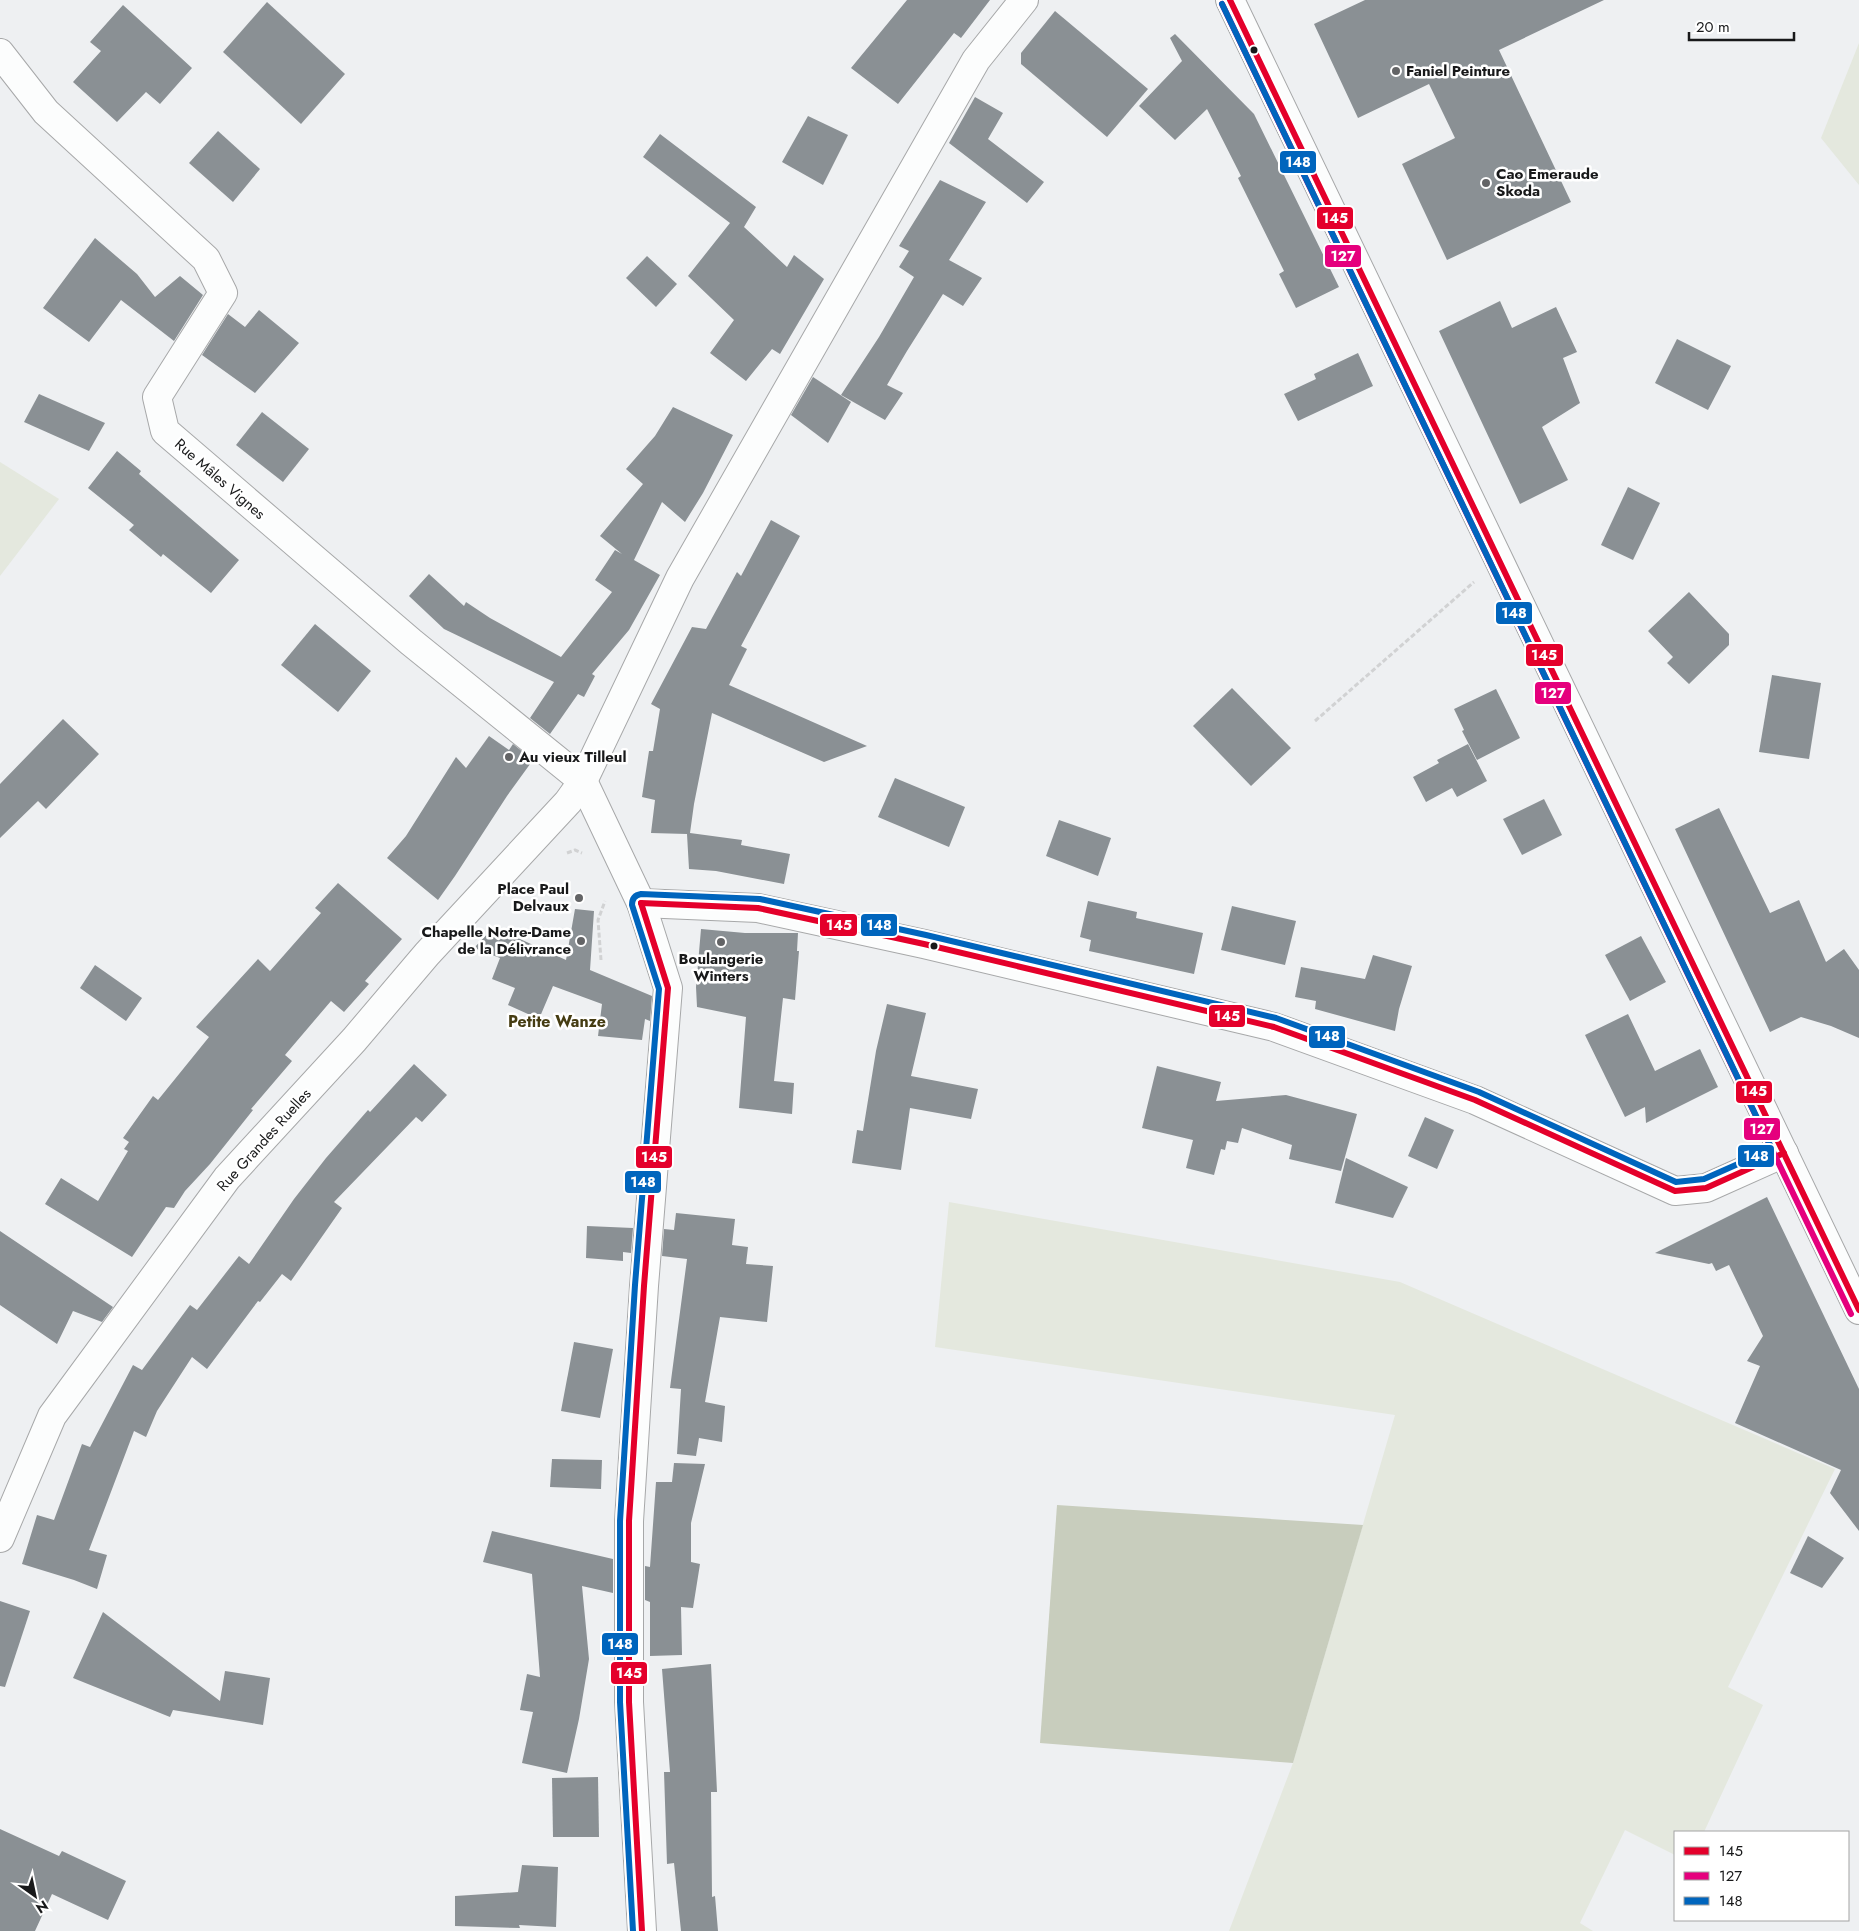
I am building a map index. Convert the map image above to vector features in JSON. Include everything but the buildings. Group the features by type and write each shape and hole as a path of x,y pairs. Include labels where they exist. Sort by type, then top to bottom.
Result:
{"street":[{"name":"Rue Grandes Ruelles","path":"0,1538 52,1416 227,1178 354,1040 428,954 568,802 583,781 680,578 976,60 1024,0"},
{"path":"1230,0 1859,1310"},
{"name":"Rue Mâles Vignes","path":"0,52 46,112 206,259 222,293 157,397 164,432 411,642 583,781"},
{"path":"583,781 640,903 668,988 644,1286 629,1522 628,1702 642,1931"},
{"path":"640,903 758,908 924,944 1274,1027 1475,1100 1675,1191 1706,1188 1784,1153"}],"path":[{"path":"1315,720 1499,560"},
{"path":"566,853 575,850 586,856"},
{"path":"601,960 598,920 607,895"}],"shaded area":[{"path":"1859,43 1859,185 1821,138"},
{"path":"0,462 59,499 0,576"},
{"path":"949,1202 1400,1282 1835,1469 1728,1687 1763,1705 1704,1831 1674,1831 1674,1854 1625,1830 1580,1923 1593,1931 1229,1931 1293,1763 1395,1415 935,1347"}],"green space":[{"path":"1057,1505 1363,1525 1293,1763 1040,1743"}],"transit line":[{"name":"145","path":"1230,0 1859,1310"},
{"name":"127","path":"1222,4 1851,1314"},
{"name":"148","path":"633,1931 620,1702 620,1521 635,1285 659,989 632,905 633,899 636,896 641,894 760,899 926,935 1276,1018 1479,1092 1676,1182 1704,1179 1772,1149 1222,4"},
{"name":"145","path":"641,903 758,908 924,944 1274,1027 1475,1100 1675,1191 1706,1188 1784,1153"},
{"name":"145","path":"641,903 668,988 644,1286 629,1521 629,1702 642,1931"}],"place":[{"name":"Faniel Peinture","path":"1396,71"},
{"name":"Cao Emeraude Skoda","path":"1486,183"},
{"name":"Au vieux Tilleul","path":"509,757"},
{"name":"Place Paul Delvaux","path":"579,898"},
{"name":"Chapelle Notre-Dame de la Délivrance","path":"581,941"},
{"name":"Boulangerie Winters","path":"721,942"}],"district":[{"name":"Petite Wanze","path":"557,1021"}]}
